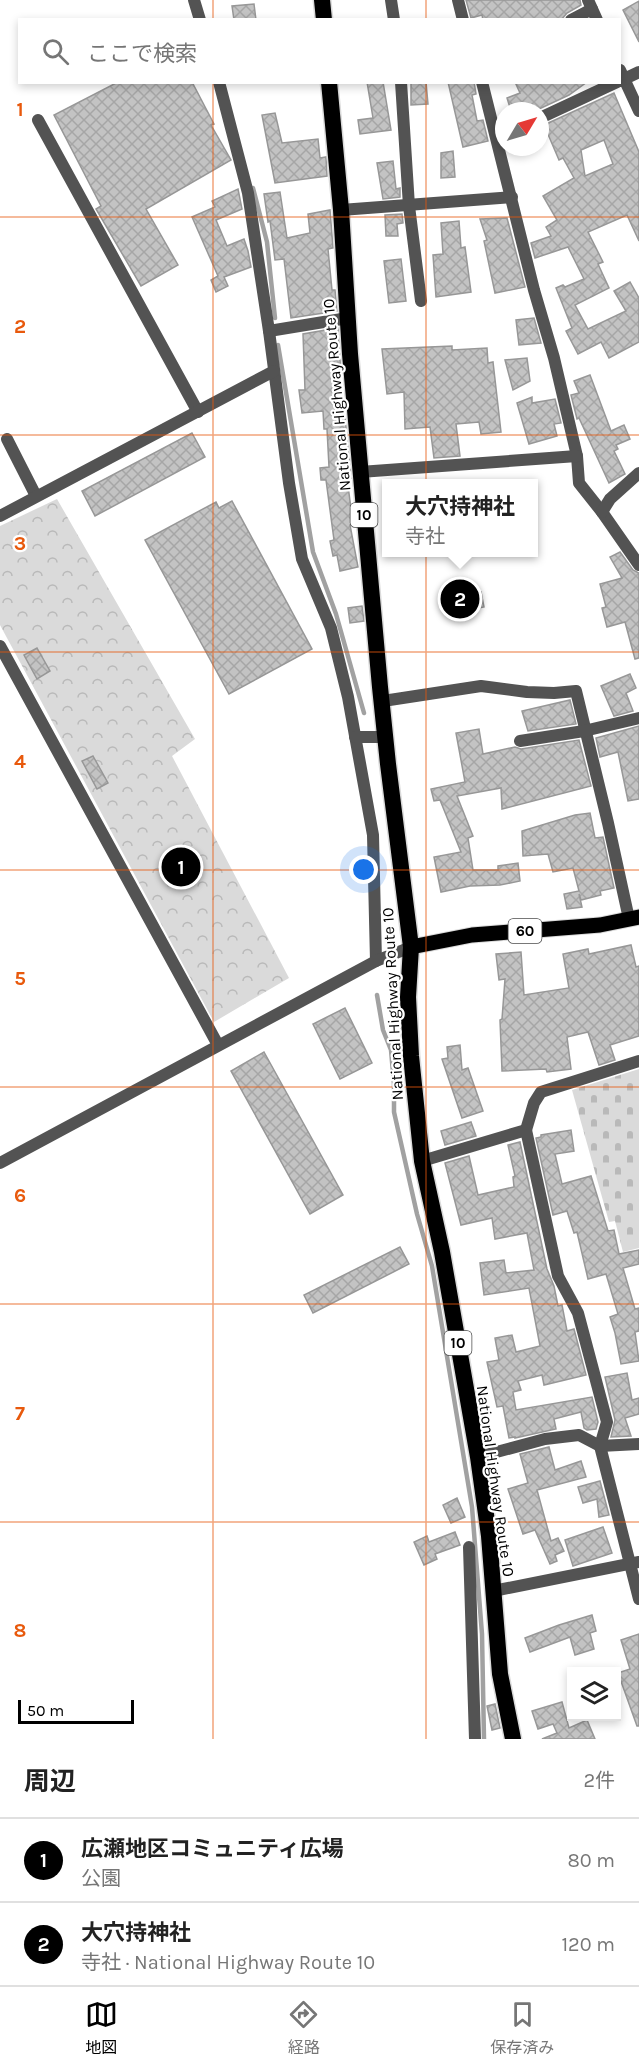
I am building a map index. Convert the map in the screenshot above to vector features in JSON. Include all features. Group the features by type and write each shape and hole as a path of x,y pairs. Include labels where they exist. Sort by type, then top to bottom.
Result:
{"highway":[{"path":"322,0 324,18"},
{"name":"National Highway Route 10","path":"329,84 341,210 360,472 386,737 411,947 408,997 411,1056 422,1161 442,1252 478,1457 500,1674 513,1739"}],"main road":[{"name":"60","path":"411,947 472,935 600,925 634,918"}],"street":[{"path":"194,0 199,18"},
{"path":"391,0 394,18"},
{"path":"458,0 463,18"},
{"path":"575,18 592,10"},
{"path":"621,78 639,72"},
{"path":"621,80 639,111"},
{"path":"220,84 248,193 302,559 331,628 348,697 373,835 376,961"},
{"path":"401,84 409,206 421,301"},
{"path":"483,84 495,121"},
{"path":"549,114 608,84"},
{"path":"38,120 198,412"},
{"path":"504,156 534,290 554,358 577,456 579,483 639,565"},
{"path":"341,210 512,197"},
{"path":"269,331 348,318"},
{"path":"0,516 274,371"},
{"path":"7,439 36,496"},
{"path":"360,472 577,456"},
{"path":"602,512 610,499 639,472"},
{"path":"0,646 218,1045"},
{"path":"383,701 481,686 527,692 576,691 584,731 634,918"},
{"path":"520,741 584,731 639,718"},
{"path":"355,737 386,737"},
{"path":"0,1163 376,961 411,947"},
{"path":"639,1061 541,1092 534,1103 526,1130 558,1276 578,1313 606,1422 600,1446 634,1563 639,1599"},
{"path":"422,1161 526,1130"},
{"path":"478,1457 545,1439 579,1436 600,1446 639,1444"},
{"path":"475,1739 469,1546 487,1537"},
{"path":"493,1591 634,1563"}],"green space":[{"path":"57,499 195,739 172,756 289,978 214,1022 0,625 0,526"},
{"path":"639,1069 639,1248 623,1252 615,1221 609,1222 572,1090"}],"building":[{"path":"466,0 580,0 581,5 563,18 483,18 482,15 471,18"},
{"path":"639,1 639,42 623,10"},
{"path":"254,4 256,18 234,18 232,6"},
{"path":"114,84 193,84 214,124 211,125 231,160 146,209 178,265 141,286 96,209 101,206 54,115"},
{"path":"367,84 383,84 391,130 360,134 358,120 373,118"},
{"path":"411,84 426,84 428,104 411,105"},
{"path":"448,84 474,84 476,94 472,95 477,121 483,120 488,141 463,147"},
{"path":"516,84 584,84 569,95 549,104 549,102 508,102 507,98 520,93"},
{"path":"614,93 639,152 639,241 627,215 588,232 603,262 598,264 609,288 575,305 588,329 626,311 614,291 630,282 639,298 639,342 609,358 601,342 578,354 566,331 572,328 556,288 563,285 565,287 584,279 568,247 535,258 531,243 551,236 546,227 557,220 543,196 574,178 563,158 559,160 549,137 549,123","holes":["604,140 613,164 585,176 581,150"]},
{"path":"275,113 282,143 318,139 320,158 326,157 327,176 275,183 262,115"},
{"path":"453,151 455,177 441,178 441,153"},
{"path":"393,161 396,189 400,188 400,197 383,199 377,163"},
{"path":"238,189 242,209 216,220 227,246 244,239 251,267 224,277 228,286 216,292 211,280 218,276 192,217 215,207 212,201"},
{"path":"280,192 287,238 310,233 308,214 330,210 333,248 328,249 332,290 335,290 337,311 291,318 284,259 275,260 264,194"},
{"path":"402,214 403,223 397,224 398,236 386,236 385,215"},
{"path":"507,218 525,287 495,293 484,241 487,240 480,219"},
{"path":"459,221 461,248 465,247 471,292 436,297 433,255 443,254 441,223"},
{"path":"401,259 406,301 389,303 384,261"},
{"path":"534,318 541,343 519,345 516,320"},
{"path":"338,328 341,375 336,375 342,417 345,417 351,478 347,478 353,524 350,525 358,567 340,571 337,555 333,556 330,541 334,540 326,480 321,480 320,468 329,467 327,429 324,429 323,411 302,413 299,390 305,390 303,334"},
{"path":"452,346 452,350 487,348 488,363 493,362 501,432 481,434 479,422 456,424 460,456 434,458 430,427 405,429 404,392 387,394 382,349"},
{"path":"527,358 530,381 513,390 505,360"},
{"path":"590,375 611,431 624,425 630,439 616,445 618,449 614,451 625,474 609,483 579,418 577,419 571,395 579,393 574,381"},
{"path":"532,397 532,403 555,399 561,423 554,424 557,436 529,444 517,403"},
{"path":"192,433 205,457 95,516 82,491"},
{"path":"232,501 312,649 229,694 145,540 216,502 219,508"},
{"path":"620,552 633,570 639,573 639,658 635,659 625,622 607,627 602,608 606,607 600,584 622,578 610,557"},
{"path":"481,592 484,607 448,614 445,599"},
{"path":"362,606 364,621 350,623 348,608"},
{"path":"37,648 50,671 37,679 24,655"},
{"path":"630,674 636,688 626,693 633,711 614,716 601,686"},
{"path":"570,700 576,724 528,731 522,711"},
{"path":"639,726 639,799 628,801 618,752 600,757 596,738"},
{"path":"479,729 483,754 515,747 521,749 579,740 591,786 502,809 501,788 457,796 473,836 468,838 473,870 498,870 498,866 518,863 520,881 500,885 470,886 441,892 434,857 461,852 440,800 434,801 431,789 465,782 456,733"},
{"path":"93,756 108,783 97,789 82,761"},
{"path":"590,813 595,838 603,837 614,888 600,891 601,895 581,900 579,894 582,907 567,909 564,894 579,891 573,868 553,872 548,854 523,856 522,831 575,815"},
{"path":"631,945 636,967 639,966 639,1036 610,1045 615,1060 599,1065 588,1032 567,1037 571,1069 547,1072 546,1069 502,1071 500,1020 502,1019 505,979 499,980 496,954 521,952 524,995 569,988 563,954 588,949 589,954"},
{"path":"345,1008 372,1063 340,1079 313,1024"},
{"path":"460,1045 462,1070 468,1068 483,1111 462,1118 442,1059 448,1058 447,1047"},
{"path":"264,1052 343,1195 310,1214 231,1071"},
{"path":"471,1122 476,1136 445,1145 441,1131"},
{"path":"571,1130 574,1151 555,1154 562,1184 591,1176 608,1231 614,1230 619,1254 639,1250 639,1264 623,1268 635,1309 639,1308 639,1331 635,1332 639,1361 621,1364 610,1317 618,1314 606,1274 588,1279 577,1232 574,1233 567,1211 553,1215 536,1138 541,1135"},
{"path":"520,1142 547,1269 554,1286 558,1306 562,1305 567,1331 574,1329 586,1375 544,1385 542,1375 518,1381 521,1390 513,1392 516,1410 592,1397 598,1422 596,1429 584,1428 581,1412 554,1419 556,1429 509,1438 503,1406 497,1407 487,1362 499,1360 495,1338 512,1335 516,1352 540,1346 529,1288 484,1295 480,1263 504,1260 506,1273 534,1270 527,1233 495,1239 492,1218 461,1225 445,1163 469,1156 478,1195 514,1187 513,1177 515,1176 508,1145"},
{"path":"400,1247 409,1264 313,1313 304,1295"},
{"path":"627,1373 632,1400 639,1398 639,1414 625,1418 631,1436 611,1437 615,1420 605,1377"},
{"path":"549,1447 555,1470 581,1461 586,1477 537,1490 551,1541 558,1538 564,1551 555,1555 557,1561 550,1564 535,1530 523,1534 508,1489 528,1483 520,1454"},
{"path":"600,1481 609,1515 599,1517 597,1499 583,1503 578,1487"},
{"path":"457,1498 465,1517 451,1523 443,1505"},
{"path":"603,1527 612,1553 573,1566 565,1540"},
{"path":"455,1532 460,1545 435,1554 437,1559 424,1565 414,1542 427,1536 429,1542"},
{"path":"592,1615 596,1631 590,1633 594,1649 575,1655 570,1637 530,1652 525,1638"},
{"path":"639,1634 639,1726 637,1726 621,1681 621,1672 630,1669 621,1640"},
{"path":"562,1702 569,1728 587,1721 595,1739 542,1739 557,1733 553,1724 538,1729 532,1711"},
{"path":"495,1704 500,1728 492,1730 487,1706"}],"waterway":[{"path":"253,188 267,242 275,318"},
{"path":"278,345 313,552 336,614 364,713"},
{"path":"377,995 383,1030 391,1050 394,1112 417,1214 432,1266 472,1507 482,1634 484,1739"}],"place":[{"name":"大穴持神社","path":"460,599"},
{"name":"広瀬地区コミュニティ広場","path":"181,867"}]}
